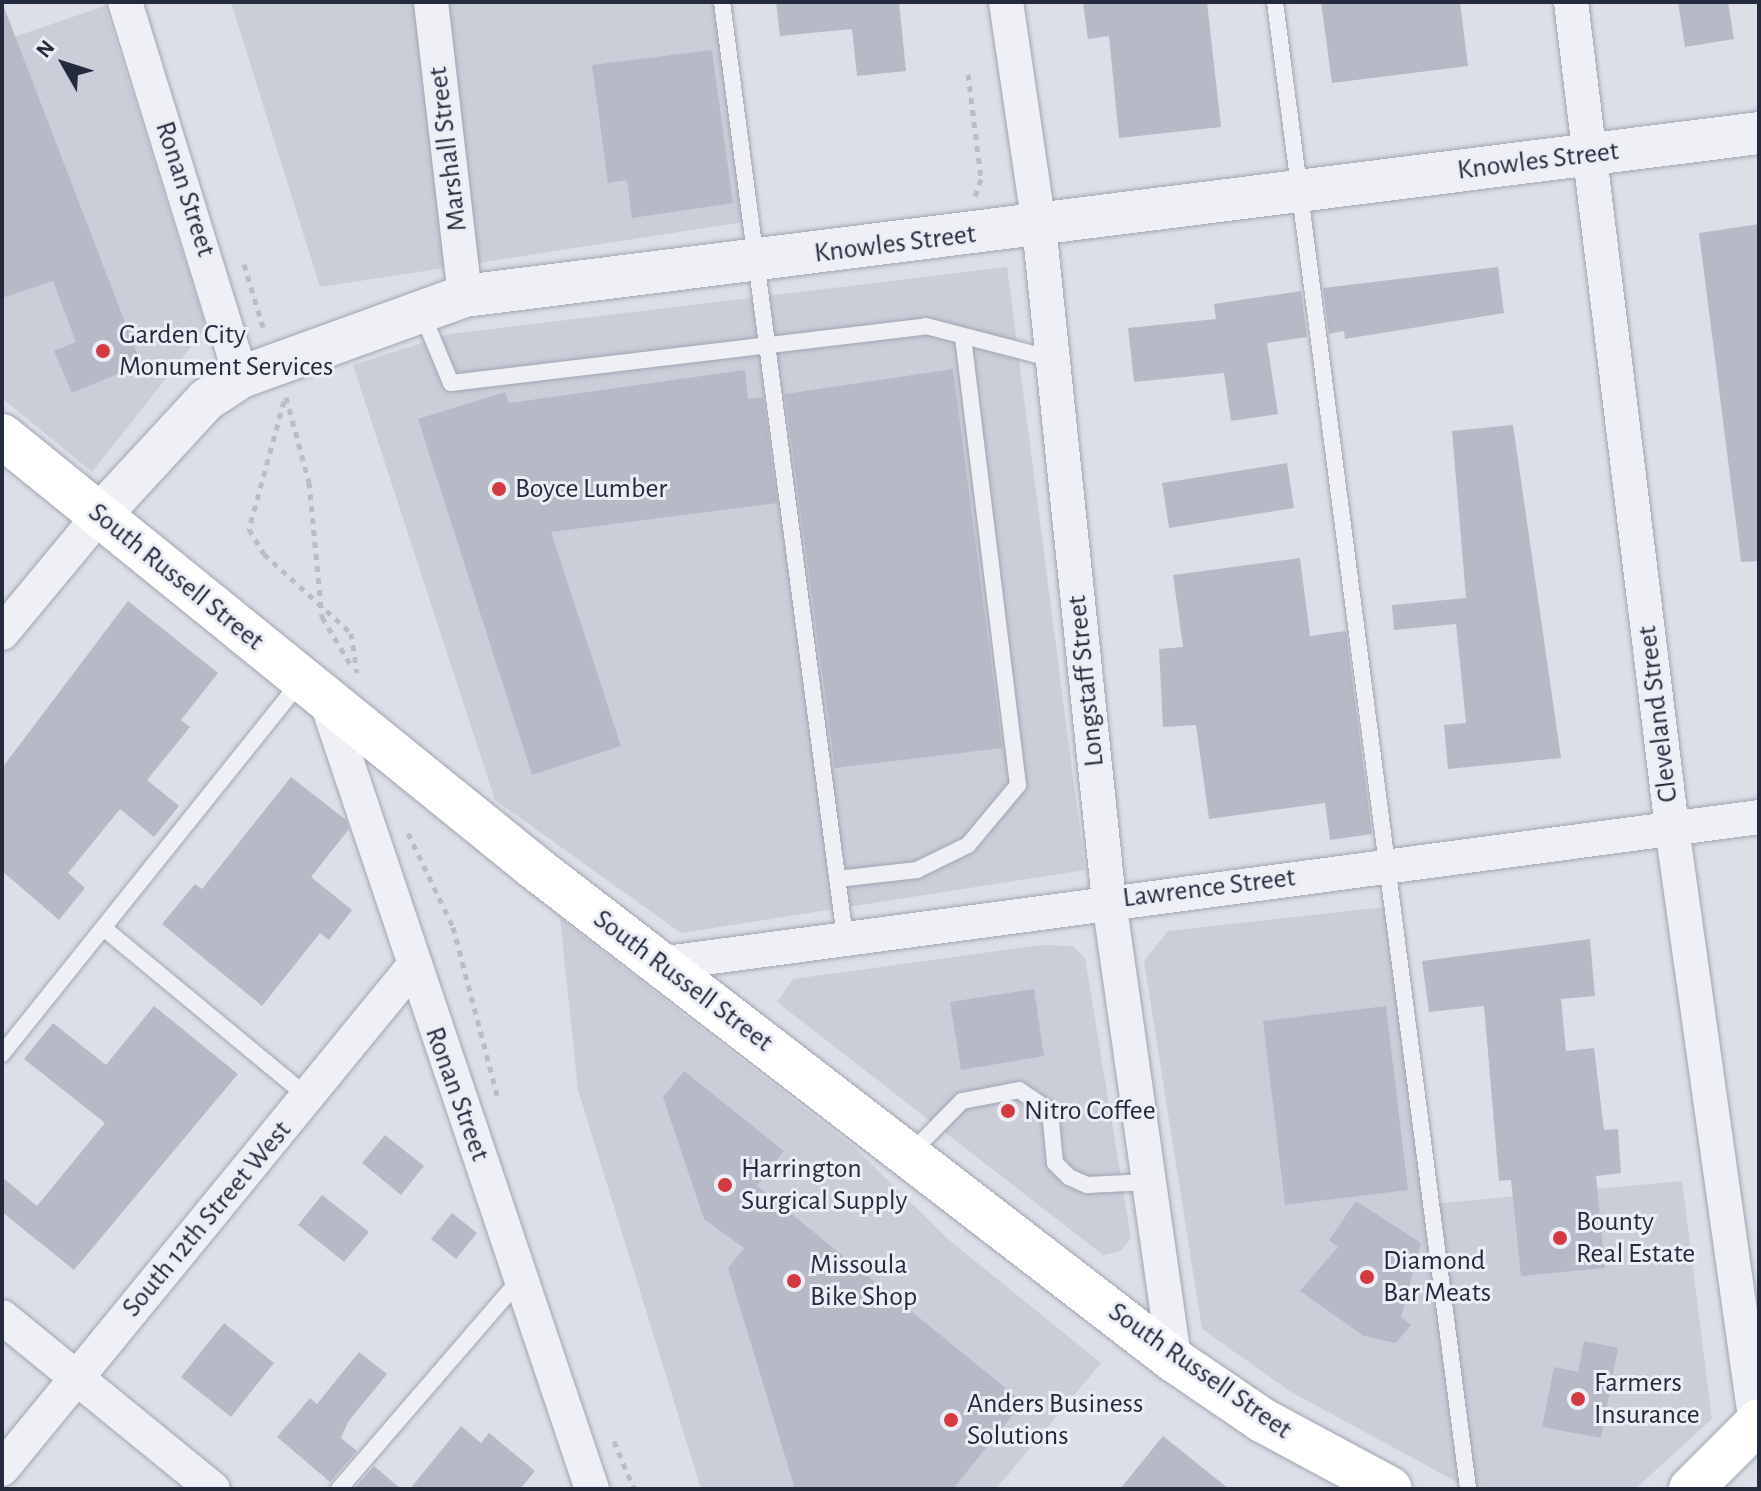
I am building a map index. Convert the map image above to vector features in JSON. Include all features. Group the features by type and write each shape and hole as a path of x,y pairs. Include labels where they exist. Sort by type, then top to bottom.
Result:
{"main road":[{"name":"South Russell Street","path":"2,436 99,516 328,683 659,964 912,1152 1174,1360 1367,1483"},
{"path":"1691,1489 1758,1423"}],"street":[{"name":"Ronan Street","path":"125,2 241,377"},
{"name":"Marshall Street","path":"431,2 465,296"},
{"name":"Longstaff Street","path":"1006,2 1039,226 1109,901 1174,1360"},
{"name":"Cleveland Street","path":"1571,2 1672,828 1758,1423"},
{"name":"Knowles Street","path":"99,516 206,400 241,377 421,309 465,296 1759,133"},
{"path":"2,633 99,516"},
{"name":"Ronan Street","path":"328,683 412,968 523,1276 592,1489"},
{"name":"Lawrence Street","path":"659,964 1109,901 1759,817"},
{"name":"South 12th Street West","path":"2,1469 412,968"},
{"path":"2,1317 213,1489"}],"lane":[{"path":"722,2 845,938"},
{"path":"1275,2 1468,1489"},
{"path":"421,309 451,383 767,341 926,326 1053,359"},
{"path":"837,879 917,870 968,845 1018,785 963,336"},
{"path":"2,1054 106,930 328,683"},
{"path":"106,930 308,1097"},
{"path":"912,1152 962,1101 1019,1090 1050,1111 1055,1163 1069,1177 1087,1185 1149,1182"},
{"path":"339,1489 523,1276"}],"path":[{"path":"965,201 981,179 968,74"},
{"path":"328,683 319,596 309,482 286,398 249,529 264,554 319,596 351,633 328,683"},
{"path":"328,683 365,682"},
{"path":"403,824 426,859 453,927 500,1103"},
{"path":"610,1432 634,1489"}],"shaded area":[{"path":"231,2 722,2 751,221 320,287"},
{"path":"105,6 206,328 92,472 2,398 2,41"},
{"path":"1007,267 1085,870 681,933 495,800 353,365 450,334"},
{"path":"1394,906 1432,1204 1682,1181 1712,1419 1635,1489 1470,1489 1291,1392 1202,1329 1144,961 1168,931"},
{"path":"560,918 854,1147 949,1240 1101,1363 996,1489 701,1489 578,1090"},
{"path":"1041,945 1072,946 1085,958 1131,1238 1121,1251 1103,1255 777,1002 793,979"}],"building":[{"path":"2,2 141,364 72,393 54,351 76,342 53,281 2,298"},
{"path":"776,2 899,2 906,71 857,76 852,29 780,36"},
{"path":"1083,2 1207,2 1221,127 1119,138 1109,36 1088,39"},
{"path":"1321,2 1460,2 1468,66 1332,83"},
{"path":"1678,2 1728,2 1734,39 1685,47"},
{"path":"712,50 733,203 632,218 627,180 608,183 592,65"},
{"path":"1759,224 1759,561 1741,562 1699,233"},
{"path":"1498,267 1504,313 1345,339 1344,331 1329,334 1323,288"},
{"path":"1301,291 1307,337 1267,343 1278,414 1231,421 1224,373 1134,382 1128,328 1216,319 1214,304"},
{"path":"953,369 1002,748 835,768 785,394"},
{"path":"745,370 748,399 763,397 777,503 551,532 621,746 532,775 418,419 505,392 509,403"},
{"path":"1513,425 1561,758 1448,769 1444,725 1466,723 1456,624 1394,630 1392,605 1466,598 1452,431"},
{"path":"1287,463 1294,508 1169,528 1162,483"},
{"path":"1300,558 1310,636 1346,631 1372,834 1330,840 1325,803 1209,819 1196,725 1163,727 1159,649 1183,647 1173,575"},
{"path":"128,601 218,673 181,720 190,727 147,780 179,806 154,837 120,809 68,873 85,888 59,920 2,871 2,768"},
{"path":"291,777 346,820 349,829 311,877 352,910 329,940 320,933 262,1006 162,924 195,884 202,889"},
{"path":"1590,939 1595,996 1561,999 1566,1051 1594,1048 1604,1130 1618,1129 1621,1173 1596,1176 1605,1268 1521,1276 1511,1180 1499,1181 1484,1006 1429,1012 1422,961"},
{"path":"1034,989 1044,1056 961,1070 950,1002"},
{"path":"154,1006 238,1074 74,1270 2,1212 2,1177 37,1206 105,1123 24,1059 53,1023 106,1065"},
{"path":"1386,1006 1408,1190 1285,1205 1263,1021"},
{"path":"684,1071 784,1151 757,1186 1023,1402 953,1489 795,1489 728,1268 744,1248 704,1219 663,1097"},
{"path":"385,1135 424,1166 401,1195 362,1163"},
{"path":"322,1195 369,1232 344,1262 298,1225"},
{"name":"Diamond Bar Meats","path":"1356,1201 1421,1243 1401,1317 1411,1325 1396,1343 1364,1336 1300,1291 1338,1247 1329,1240"},
{"path":"452,1213 477,1233 456,1259 431,1239"},
{"path":"224,1323 274,1363 231,1417 181,1377"},
{"name":"Farmers Insurance","path":"1584,1341 1618,1348 1601,1438 1542,1427 1554,1367 1578,1372"},
{"path":"359,1352 387,1374 348,1422 341,1438 357,1451 330,1482 277,1437 310,1398 317,1404"},
{"path":"461,1426 481,1443 489,1433 535,1471 520,1489 410,1489"},
{"path":"1163,1436 1229,1489 1120,1489"},
{"path":"374,1466 401,1489 354,1489"}],"place":[{"name":"Garden City Monument Services","path":"103,351"},
{"name":"Boyce Lumber","path":"499,489"},
{"name":"Nitro Coffee","path":"1008,1111"},
{"name":"Harrington Surgical Supply","path":"725,1185"},
{"name":"Bounty Real Estate","path":"1560,1238"},
{"name":"Diamond Bar Meats","path":"1367,1277"},
{"name":"Missoula Bike Shop","path":"794,1281"},
{"name":"Farmers Insurance","path":"1578,1399"},
{"name":"Anders Business Solutions","path":"951,1420"}]}
